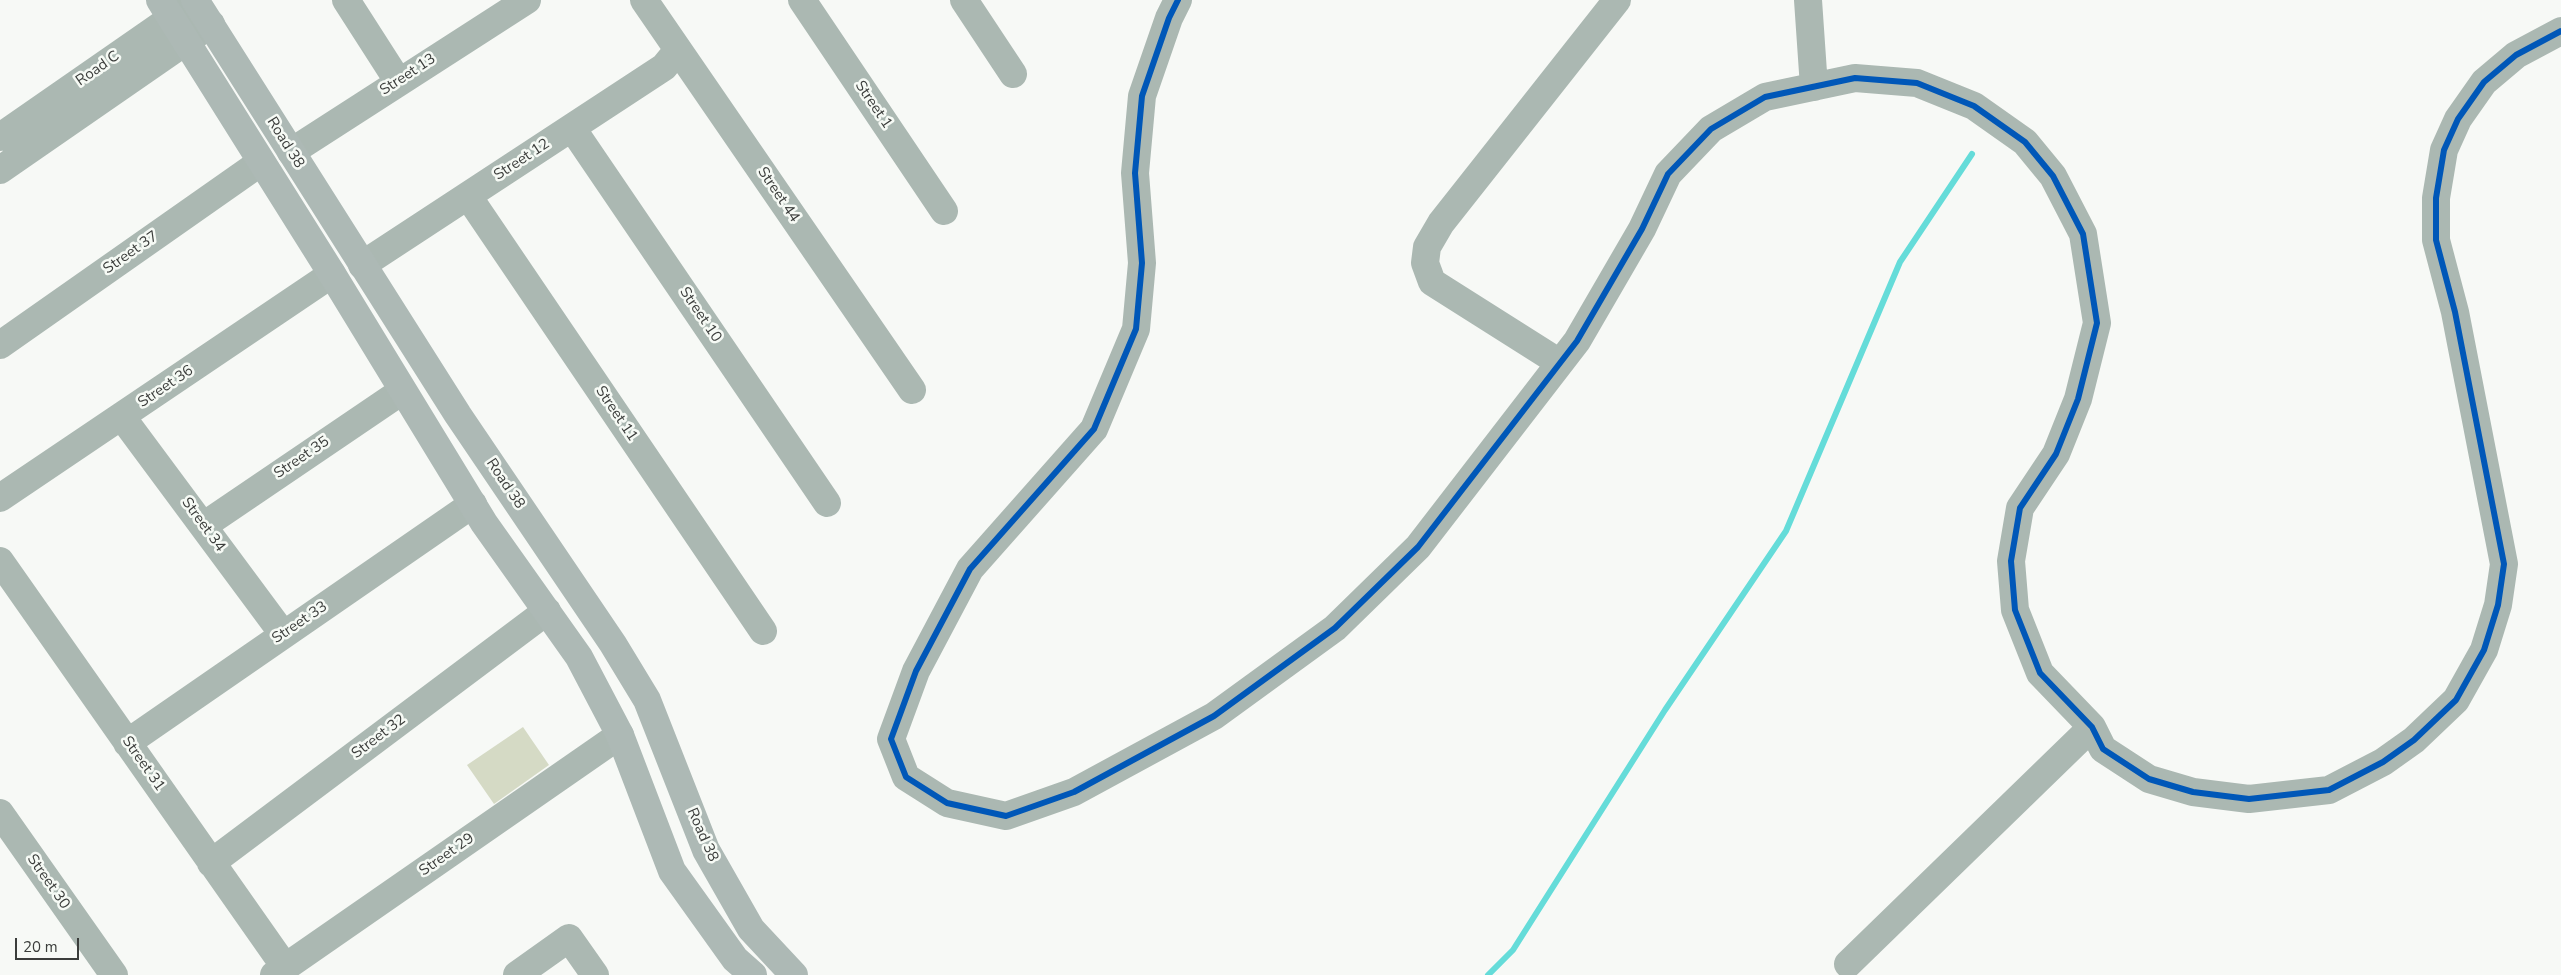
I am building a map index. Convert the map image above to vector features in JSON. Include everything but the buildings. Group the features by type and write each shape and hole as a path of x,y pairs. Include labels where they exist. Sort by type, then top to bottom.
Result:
{"main road":[{"name":"Road 38","path":"196,1 458,415 618,652 646,700 706,850 751,929 794,975"},
{"name":"Road 38","path":"165,9 332,274 473,504 579,657 620,735 672,871 735,959 752,975"}],"street":[{"path":"346,0 398,81"},
{"name":"Street 13","path":"291,152 398,81 499,7 527,0"},
{"name":"Street 44","path":"644,0 912,390"},
{"name":"Street 1","path":"802,0 944,211"},
{"path":"964,0 1013,74"},
{"path":"1178,0 1169,18 1142,96 1135,173 1142,263 1136,329 1094,429 1038,488 970,569 916,671 891,739 906,777 947,803 1006,816 1074,792 1214,716 1335,628 1418,547 1577,341 1642,229 1668,174 1710,129 1765,97 1855,78 1917,83 1974,106 2025,142 2053,176 2083,234 2097,323 2078,398 2056,454 2020,508 2011,561 2015,610 2040,673 2092,727 2104,749 2148,779 2193,792 2249,799 2329,790 2383,762 2414,740 2456,700 2484,650 2498,605 2504,564 2455,312 2436,240 2436,198 2444,150 2458,119 2484,82 2516,56 2561,31"},
{"path":"1560,363 1432,282 1425,263 1427,247 1441,222 1617,0"},
{"path":"1808,0 1814,86"},
{"name":"Road C","path":"0,137 165,9 196,1"},
{"name":"Road C","path":"0,170 211,24"},
{"name":"Street 12","path":"362,266 664,67 678,50"},
{"name":"Street 10","path":"572,128 827,503"},
{"name":"Street 37","path":"0,345 261,162"},
{"name":"Street 11","path":"468,196 763,631"},
{"name":"Street 36","path":"0,498 332,274"},
{"name":"Street 35","path":"203,526 402,391"},
{"name":"Street 34","path":"122,417 283,634"},
{"name":"Street 33","path":"127,743 473,504"},
{"name":"Street 31","path":"0,561 211,863 280,971"},
{"name":"Street 32","path":"211,863 547,611"},
{"path":"1848,964 2092,727"},
{"name":"Street 29","path":"280,971 620,735"},
{"name":"Street 30","path":"0,813 114,975"},
{"path":"517,975 569,938 595,975"}],"waterway":[{"path":"1488,975 1513,950 1665,710 1786,531 1900,262 1972,154"}],"cycle path":[{"path":"1178,0 1169,18 1142,96 1135,173 1142,263 1136,329 1094,429 970,569 916,671 891,739 906,777 947,803 1006,816 1074,792 1214,716 1335,628 1418,547 1577,341 1642,229 1668,174 1711,129 1765,97 1855,78 1917,83 1974,106 2025,142 2053,176 2083,234 2097,323 2078,399 2056,454 2020,508 2011,561 2015,610 2040,673 2092,727 2103,749 2149,779 2193,792 2249,799 2329,790 2383,762 2414,740 2456,700 2484,650 2498,605 2504,564 2455,312 2436,240 2436,198 2444,150 2458,119 2484,82 2516,55 2561,31"}]}
